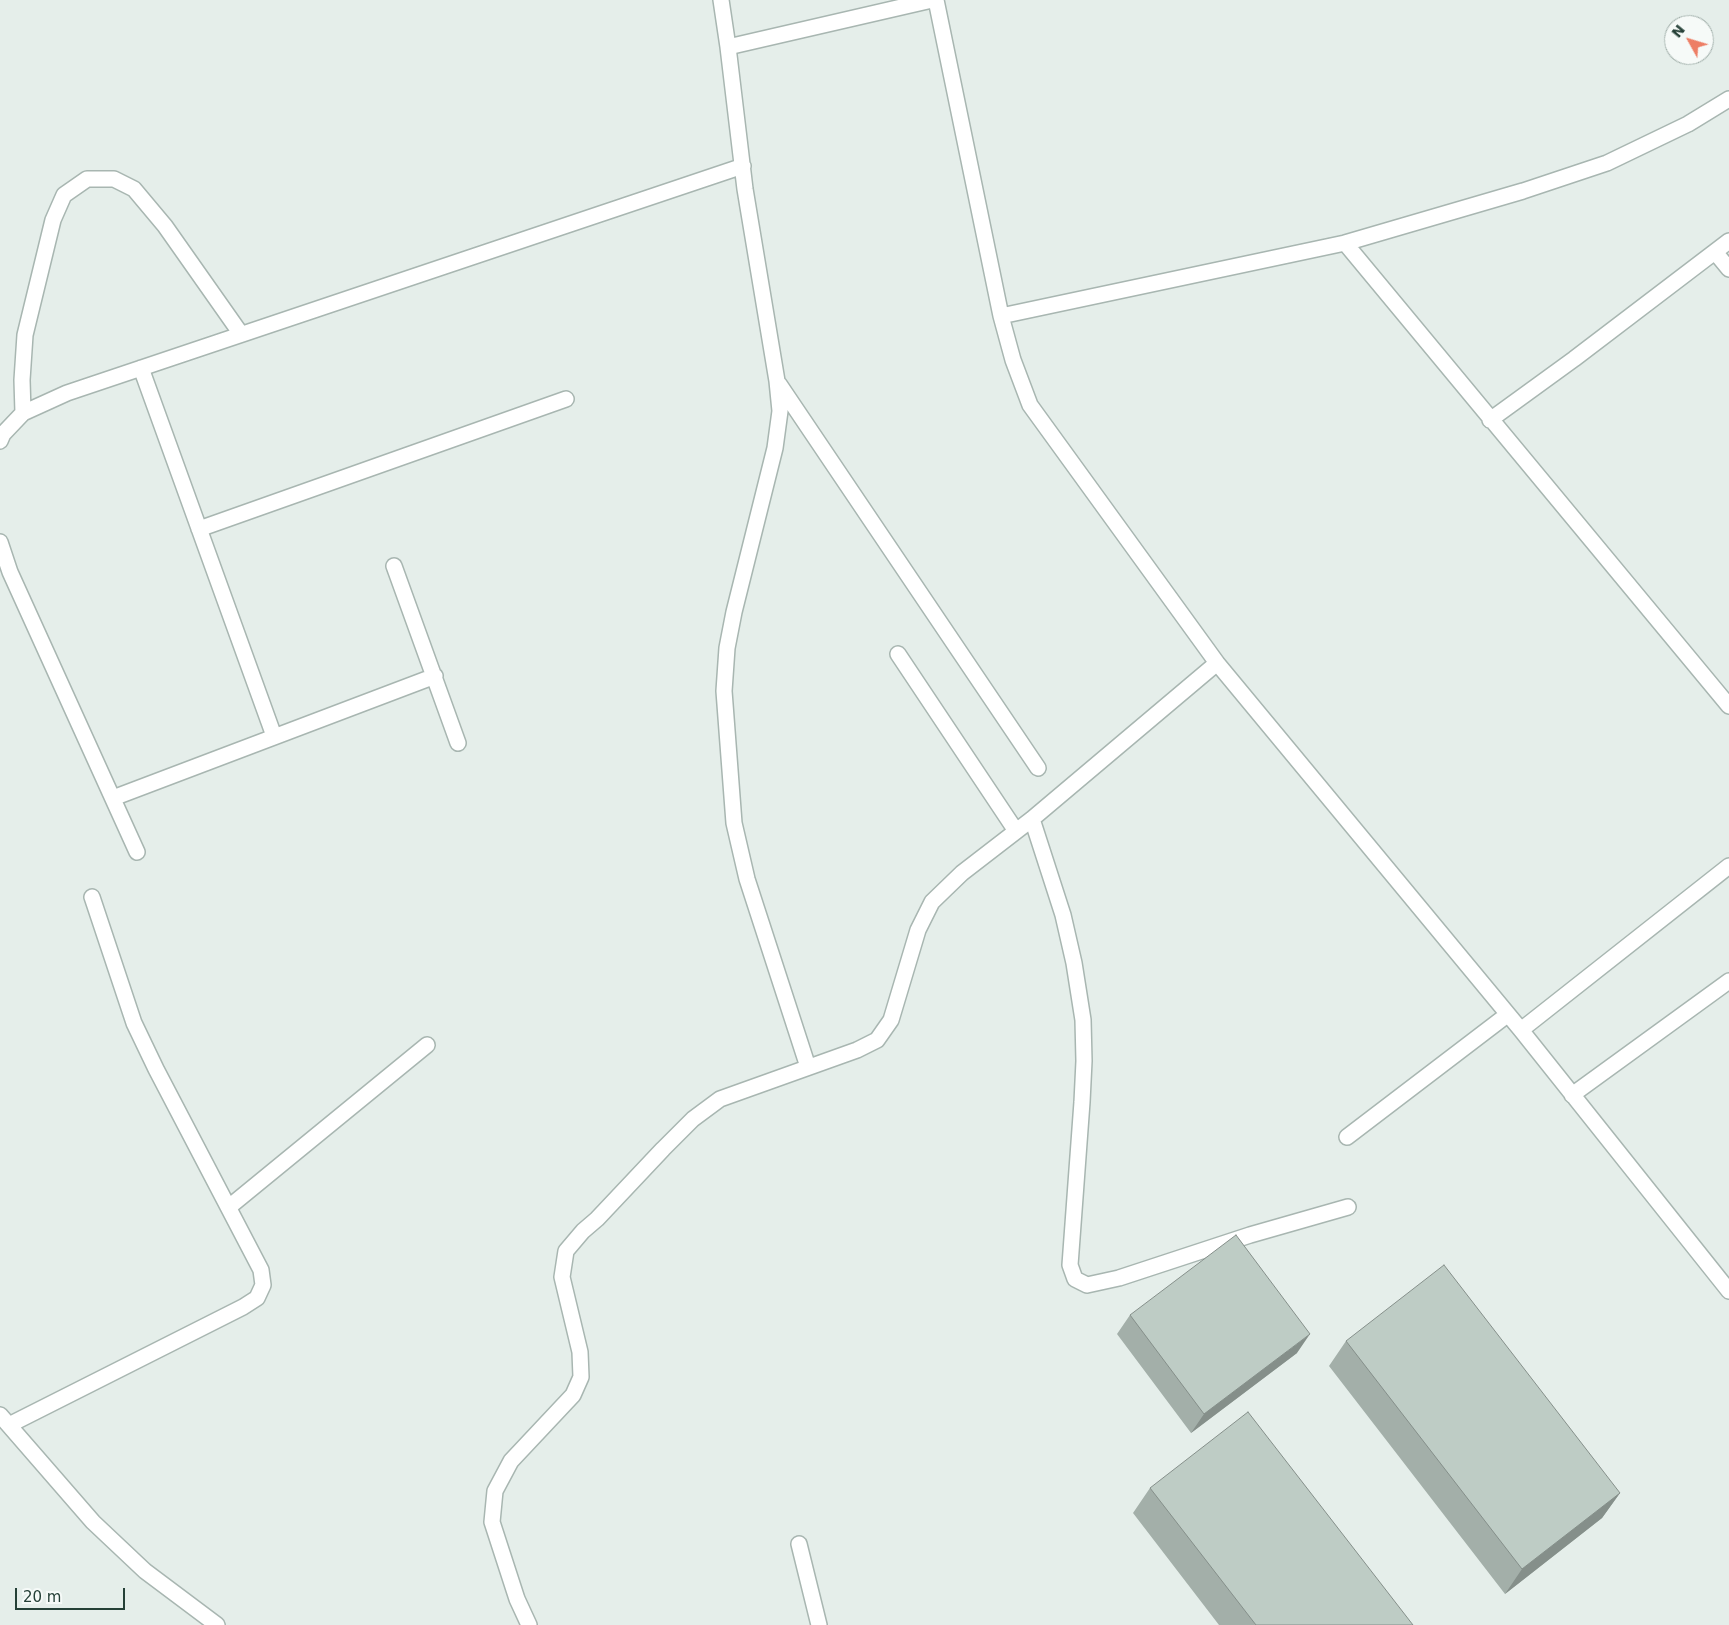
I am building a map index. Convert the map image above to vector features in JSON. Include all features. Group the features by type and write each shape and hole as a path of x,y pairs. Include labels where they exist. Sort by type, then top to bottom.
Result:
{"street":[{"path":"721,0 742,166 777,381 780,411 774,448 726,648 724,691 734,822 747,878 808,1067"},
{"path":"728,47 932,0"},
{"path":"936,0 1001,316 1012,360 1030,405 1217,663 1521,1030 1729,1291"},
{"path":"1001,316 1345,243 1523,191 1607,163 1688,124 1729,99"},
{"path":"0,441 3,434 23,413 67,393 742,166"},
{"path":"23,413 22,380 25,335 53,220 64,195 86,179 114,179 134,189 165,226 241,334"},
{"path":"1490,420 1729,241"},
{"path":"1345,243 1729,706"},
{"path":"1715,252 1729,269"},
{"path":"141,368 274,736"},
{"path":"777,381 1038,768"},
{"path":"199,529 566,399"},
{"path":"0,542 10,572 137,852"},
{"path":"394,566 458,742"},
{"path":"898,654 1016,831"},
{"path":"529,1625 514,1590 492,1522 495,1491 511,1460 573,1395 581,1377 580,1352 562,1277 566,1251 662,1149 693,1119 720,1099 857,1050 877,1040 892,1020 918,930 932,902 962,873 1032,819 1217,663"},
{"path":"113,798 434,676"},
{"path":"1032,819 1063,915 1074,963 1083,1020 1082,1102 1070,1265 1075,1279 1087,1285 1119,1278 1250,1235 1348,1207"},
{"path":"1521,1030 1729,866"},
{"path":"92,897 134,1023 261,1270 263,1285 257,1298 243,1307 4,1420 93,1522 145,1571 217,1625"},
{"path":"1572,1095 1729,981"},
{"path":"1348,1137 1507,1014"},
{"path":"229,1207 427,1045"},
{"path":"799,1544 819,1625"}],"building":[{"path":"1236,1235 1310,1334 1204,1414 1130,1315"},
{"path":"1444,1265 1620,1493 1522,1569 1346,1341"},
{"path":"1248,1412 1413,1625 1256,1625 1150,1488"}]}
